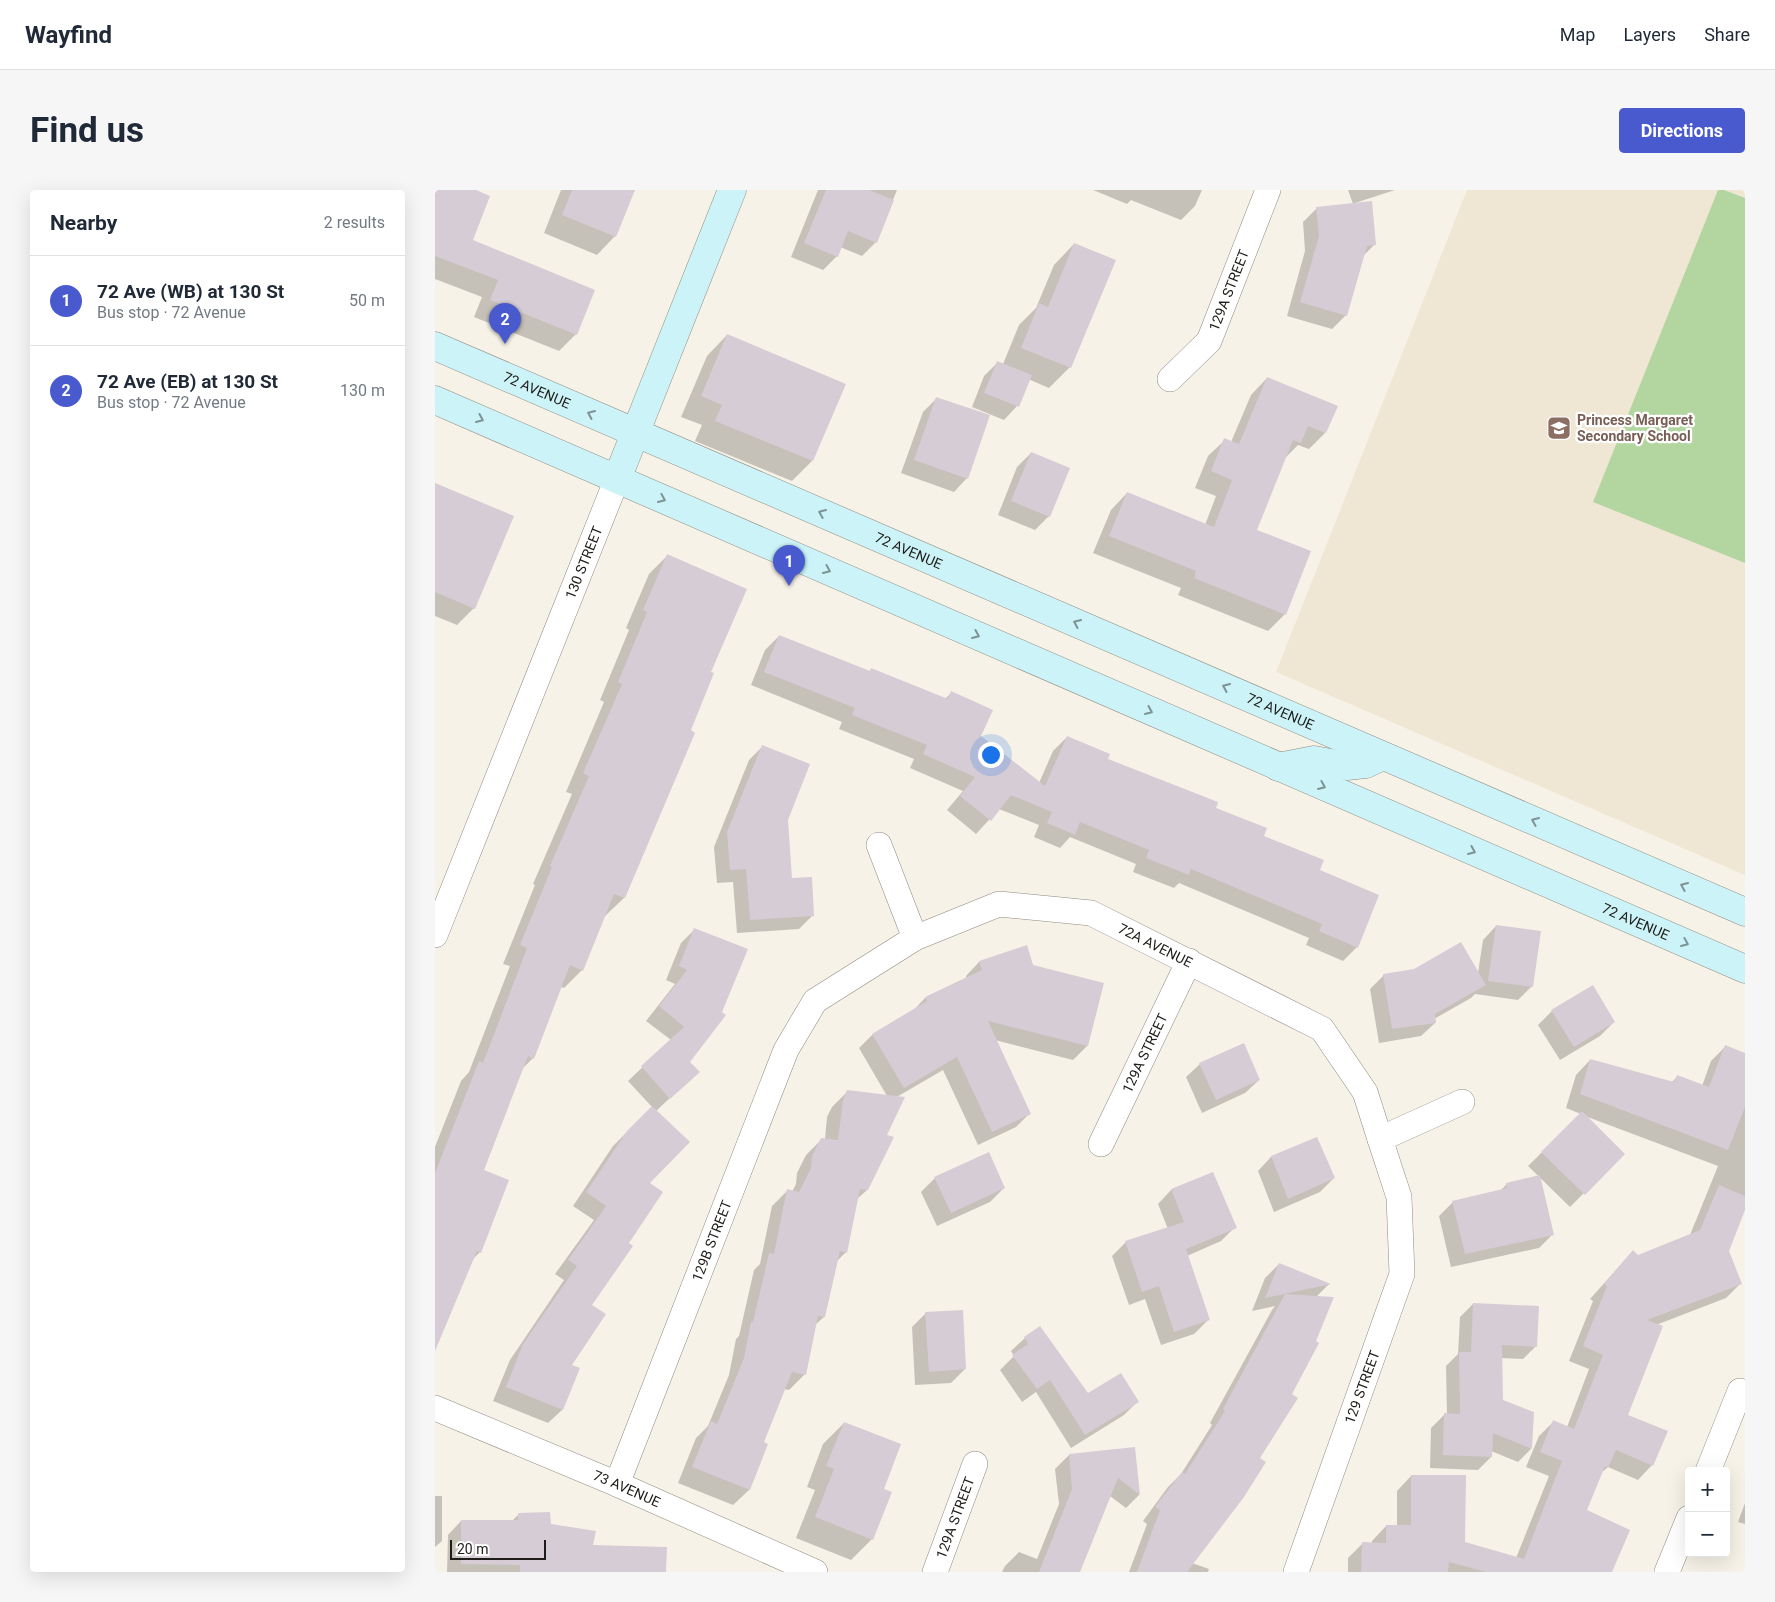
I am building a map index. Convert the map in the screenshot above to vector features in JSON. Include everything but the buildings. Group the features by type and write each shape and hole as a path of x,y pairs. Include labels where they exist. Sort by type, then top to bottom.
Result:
{"main road":[{"name":"130 STREET","path":"617,479 732,190"},
{"name":"72 AVENUE","path":"435,346 1745,912"},
{"name":"72 AVENUE","path":"435,400 1745,968"},
{"path":"1278,767 1314,760 1347,766 1366,764 1383,756"}],"street":[{"name":"129A STREET","path":"1170,379 1209,341 1268,190"},
{"name":"130 STREET","path":"435,935 617,479"},
{"path":"879,845 915,938"},
{"name":"72A AVENUE","path":"815,1001 915,938 999,904 1091,912 1322,1029 1365,1092 1399,1197"},
{"name":"129A STREET","path":"1101,1144 1189,961"},
{"name":"129B STREET","path":"617,1484 786,1050 815,1001"},
{"path":"1380,1138 1461,1102"},
{"name":"129 STREET","path":"1296,1572 1402,1274 1399,1197"},
{"path":"1710,1467 1743,1392"},
{"name":"73 AVENUE","path":"435,1408 617,1484 815,1572"},
{"name":"129A STREET","path":"935,1572 975,1464"},
{"path":"1667,1572 1685,1528"}],"shaded area":[{"name":"Princess Margaret Secondary School","path":"1467,190 1745,190 1745,875 1276,672"}],"green space":[{"path":"1718,190 1724,190 1745,198 1745,563 1593,502"}],"place":[{"name":"72 Ave (EB) at 130 St","path":"505,344"},
{"name":"Princess Margaret Secondary School","path":"1559,428"},
{"name":"72 Ave (WB) at 130 St","path":"789,586"}]}
